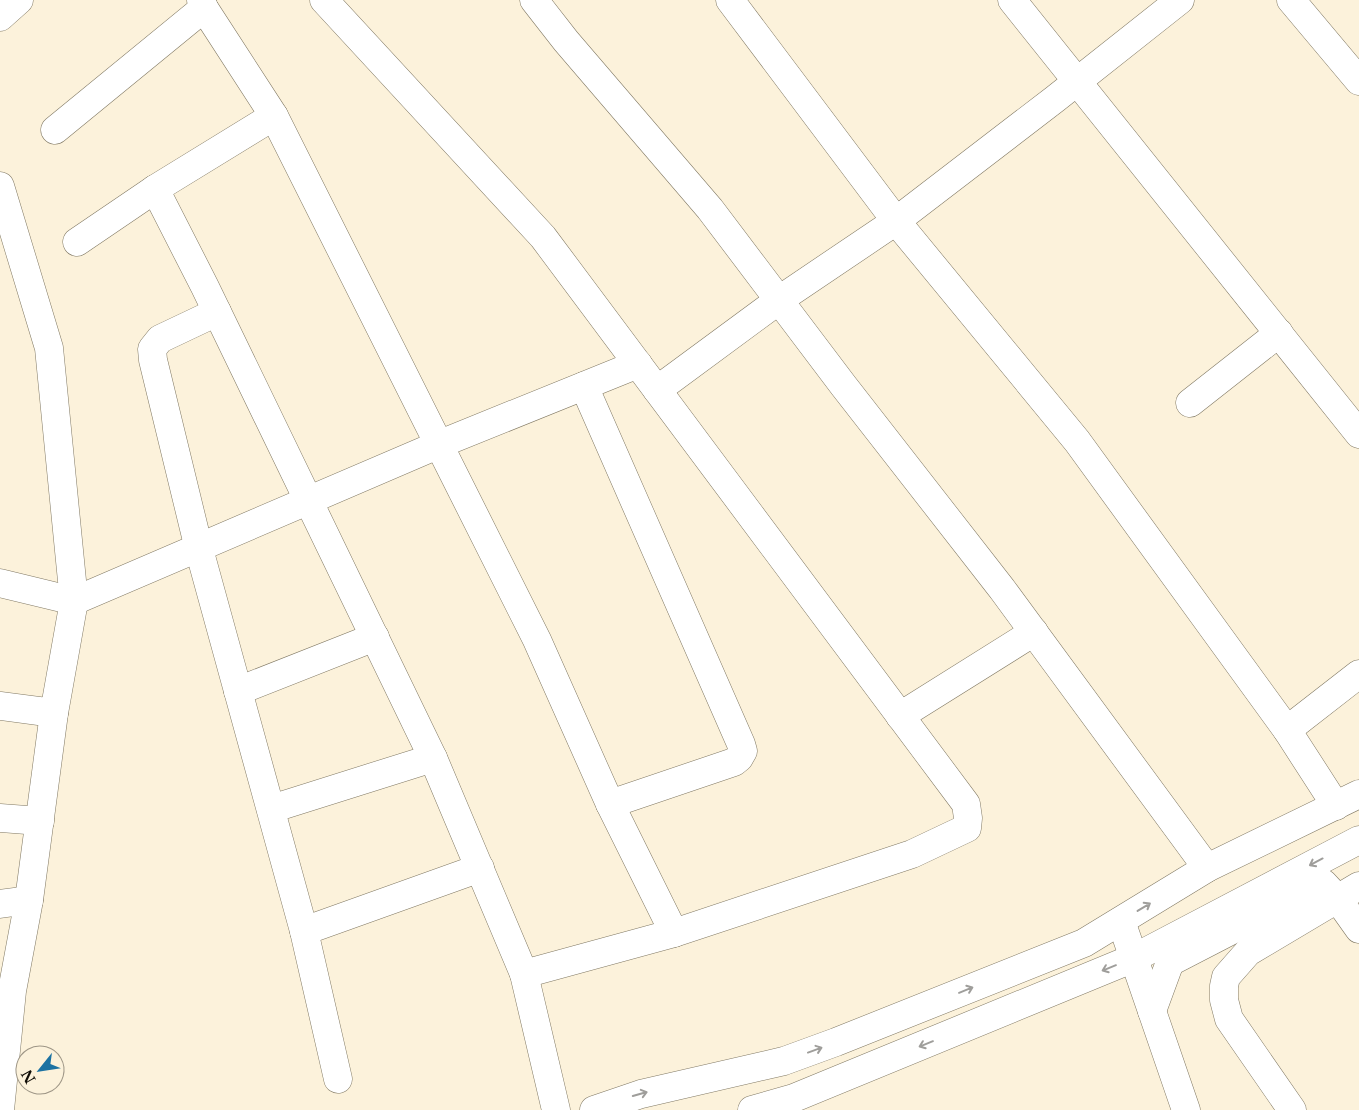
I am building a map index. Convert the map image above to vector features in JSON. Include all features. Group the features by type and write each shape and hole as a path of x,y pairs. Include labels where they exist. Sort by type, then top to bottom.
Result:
{"street":[{"path":"0,17 19,0"},
{"path":"324,0 543,236 966,804 967,828 912,854 674,933 524,974"},
{"path":"534,0 566,41 710,209 1002,589 1207,868"},
{"path":"594,1110 641,1094 784,1061 1084,943 1207,868 1348,800 1287,730 1077,441 896,221 730,0"},
{"path":"1012,0 1359,434"},
{"path":"657,390 779,300 896,221 1180,0"},
{"path":"1291,0 1359,81"},
{"path":"54,130 203,4 274,116 393,357 440,444 537,640 610,804 674,933"},
{"path":"77,242 156,189 274,116"},
{"path":"0,186 49,348 74,602 54,713 29,900 6,992 0,1110"},
{"path":"156,189 433,758 524,974 556,1110"},
{"path":"217,312 160,339 152,349 153,360 199,549 304,931 338,1079"},
{"path":"1190,402 1279,333"},
{"path":"0,582 74,602 440,444 638,364"},
{"path":"584,386 743,751 734,762 610,804"},
{"path":"900,716 1034,632"},
{"path":"238,691 375,637"},
{"path":"1287,730 1359,674"},
{"path":"0,706 54,713"},
{"path":"271,809 433,758"},
{"path":"0,818 40,821"},
{"path":"752,1110 796,1104 1134,958 1359,840"},
{"path":"304,931 480,868"},
{"path":"1152,1011 1170,962 1322,883 1348,892"},
{"path":"1348,892 1359,929"},
{"path":"1292,1110 1229,1019 1224,1000 1226,976 1248,952 1348,892"},
{"path":"0,904 29,900"},
{"path":"1121,921 1186,1110"},
{"path":"784,1061 796,1104"}]}
